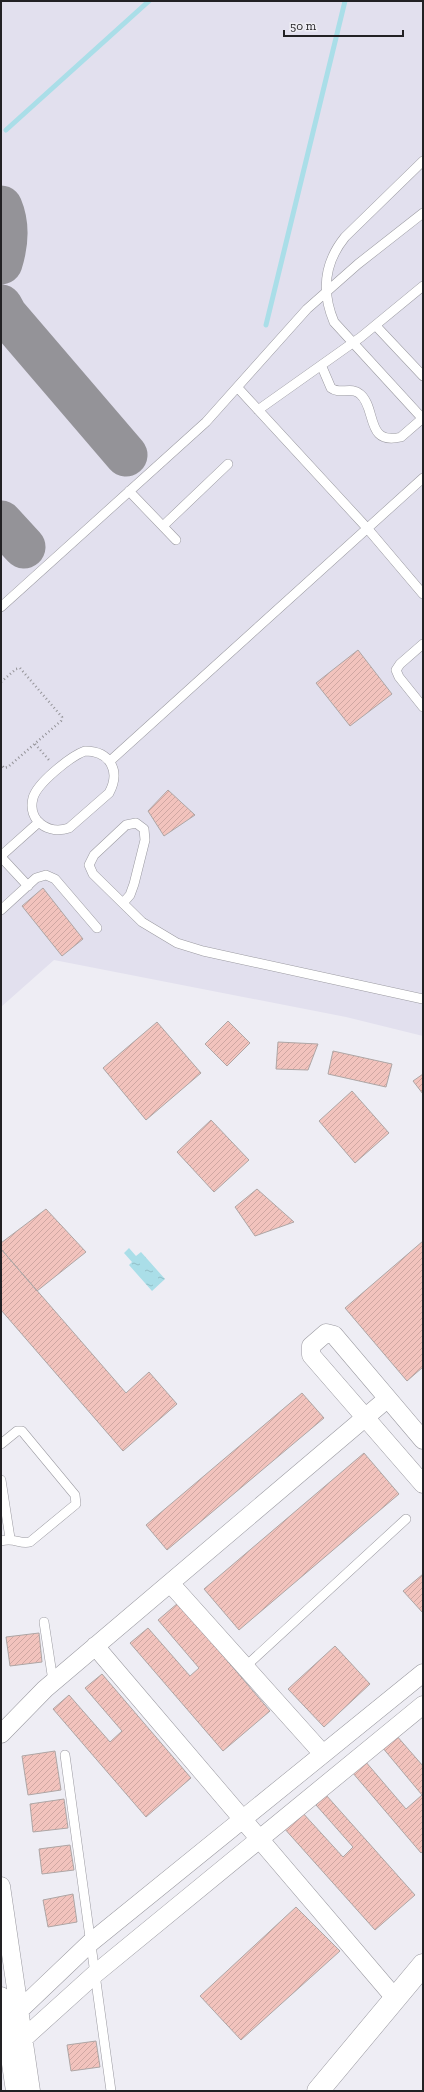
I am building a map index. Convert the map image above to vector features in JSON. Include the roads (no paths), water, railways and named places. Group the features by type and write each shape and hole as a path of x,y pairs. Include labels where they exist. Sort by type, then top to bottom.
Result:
{"main road":[{"path":"318,2091 423,1965"}],"street":[{"path":"423,1440 417,1420 387,1399 334,1335 329,1332 326,1333 311,1346 310,1352 423,1484"},
{"path":"1,1734 53,1681 387,1399"},
{"path":"170,1583 323,1754"},
{"path":"95,1646 395,1998"},
{"path":"5,2024 90,1943 423,1673"},
{"path":"23,2039 94,1974 423,1705"},
{"path":"1,1886 31,2091"},
{"path":"1,1996 15,2091"}],"lane":[{"path":"322,367 331,388 339,391 354,390 363,397 373,425 380,434 385,437 402,436 423,418 334,322 328,308 326,292 327,270 335,249 345,237 423,160"},
{"path":"1,607 206,422 238,388 282,334 326,292 358,264 423,213"},
{"path":"258,410 322,367 353,344 423,286"},
{"path":"376,326 423,376"},
{"path":"238,388 367,528 423,594"},
{"path":"163,526 228,464"},
{"path":"110,761 423,478"},
{"path":"129,491 176,540"},
{"path":"423,644 400,664 396,670 399,677 423,707"},
{"path":"85,751 94,751 103,755 110,761 115,777 109,793 76,823 61,831 45,828 39,822 34,815 32,806 33,797 37,789 76,754 85,751"},
{"path":"28,886 1,857 39,822"},
{"path":"122,903 132,890 146,834 141,825 136,822 126,825 94,855 89,864 93,874 122,903 153,930 190,948 423,999"},
{"path":"1,910 41,875 50,876 97,928"},
{"path":"1,1444 17,1431 22,1431 75,1494 77,1500 76,1504 30,1542 27,1543 10,1538 1,1541"},
{"path":"1,1480 10,1538"},
{"path":"245,1667 406,1519"},
{"path":"44,1622 53,1681"},
{"path":"65,1755 111,2091"}],"water":[{"path":"129,1248 136,1256 141,1252 165,1279 152,1291 129,1265 132,1262 124,1253"}],"waterway":[{"path":"6,130 149,1"},
{"path":"266,325 345,1"}]}
